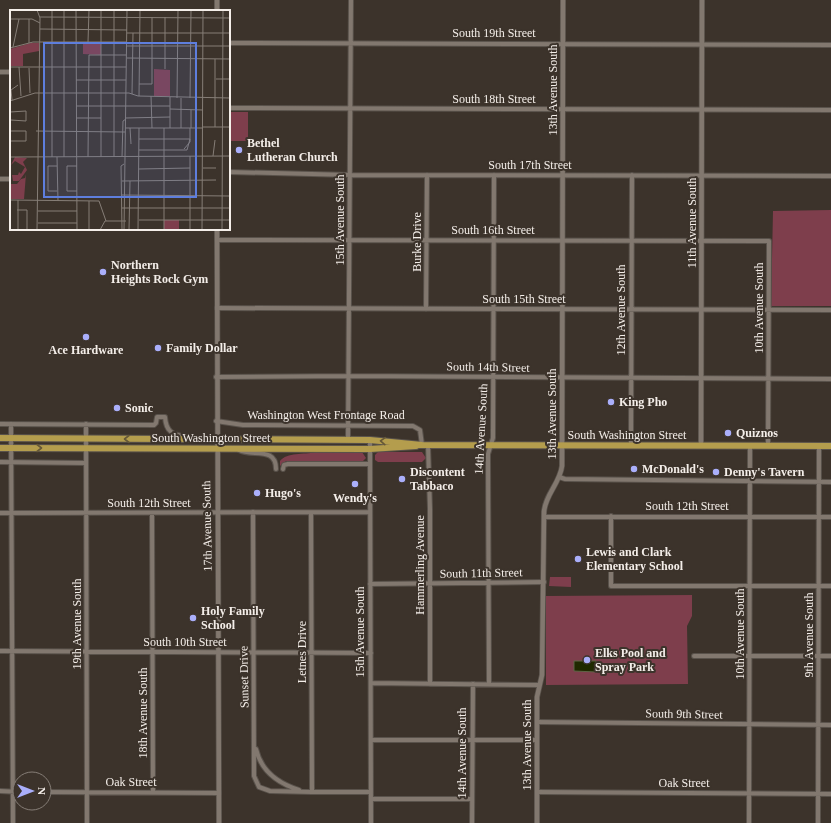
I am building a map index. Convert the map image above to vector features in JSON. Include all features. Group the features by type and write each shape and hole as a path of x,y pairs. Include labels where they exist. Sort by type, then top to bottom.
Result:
{"main road":[{"name":"South Washington Street","path":"0,438 370,440 425,445 831,446"},
{"name":"South Washington Street","path":"0,448 394,449 425,445"}],"street":[{"name":"15th Avenue South","path":"348,440 351,0"},
{"name":"13th Avenue South","path":"537,823 537,692 542,675 544,516 545,503 559,477 562,466 563,0"},
{"name":"11th Avenue South","path":"701,446 702,0"},
{"name":"South 19th Street","path":"230,43 351,42 831,45"},
{"name":"South 18th Street","path":"230,108 831,110"},
{"name":"South 17th Street","path":"230,172 350,175 831,176"},
{"name":"Burke Drive","path":"426,309 427,175"},
{"name":"14th Avenue South","path":"489,684 488,454 492,445 494,175"},
{"name":"12th Avenue South","path":"631,445 632,175"},
{"name":"17th Avenue South","path":"217,230 216,449 219,823"},
{"name":"South 16th Street","path":"217,240 769,241"},
{"name":"10th Avenue South","path":"768,446 769,241"},
{"name":"South 15th Street","path":"217,308 831,310"},
{"name":"South 14th Street","path":"216,377 349,376 831,379"},
{"path":"0,424 154,425 157,417 165,417 167,428 171,433 200,440"},
{"name":"Washington West Frontage Road","path":"216,421 243,425 416,427 421,434 425,445"},
{"path":"11,424 13,771"},
{"name":"19th Avenue South","path":"86,424 87,823"},
{"name":"15th Avenue South","path":"370,440 371,823"},
{"name":"Hammerling Avenue","path":"425,445 431,584 430,684"},
{"name":"10th Avenue South","path":"749,823 750,446"},
{"name":"9th Avenue South","path":"818,823 819,446"},
{"path":"238,449 246,452 269,454 274,459 276,469"},
{"path":"0,462 86,463"},
{"path":"283,469 284,465 288,464 370,464"},
{"path":"559,477 565,479 831,482"},
{"name":"South 12th Street","path":"0,512 370,512"},
{"name":"Sunset Drive","path":"253,512 254,776 259,787 270,791 312,792"},
{"name":"18th Avenue South","path":"152,513 153,792"},
{"name":"Letnes Drive","path":"311,513 312,792"},
{"name":"South 12th Street","path":"544,516 831,517"},
{"path":"611,516 611,586 831,586"},
{"name":"South 11th Street","path":"370,584 544,582"},
{"name":"South 10th Street","path":"0,651 371,653"},
{"path":"694,656 831,656"},
{"path":"371,683 539,685"},
{"name":"14th Avenue South","path":"472,823 473,684"},
{"name":"South 9th Street","path":"537,722 831,725"},
{"path":"371,740 537,740"},
{"path":"254,742 258,758 274,778 284,785 299,790 312,792 371,792"},
{"path":"0,791 12,792"},
{"name":"Oak Street","path":"52,792 219,793"},
{"name":"Oak Street","path":"537,792 831,794"},
{"path":"371,799 472,799"},
{"path":"13,811 13,823"}],"shaded area":[{"path":"230,112 248,112 248,141 230,141"},
{"path":"831,210 831,306 771,306 773,211"},
{"path":"315,452 362,452 366,458 362,462 286,461 280,466 280,461 287,456"},
{"path":"378,452 422,452 426,458 422,462 378,462 375,460 375,455"},
{"path":"550,577 571,577 571,587 549,586"},
{"path":"692,595 692,616 687,626 688,684 546,685 546,596"},
{"path":"574,661 596,661 596,672 574,671"}],"place":[{"name":"Bethel Lutheran Church","path":"239,150"},
{"name":"Northern Heights Rock Gym","path":"103,272"},
{"name":"Ace Hardware","path":"86,337"},
{"name":"Family Dollar","path":"158,348"},
{"name":"King Pho","path":"611,402"},
{"name":"Sonic","path":"117,408"},
{"name":"Quiznos","path":"728,433"},
{"name":"McDonald's","path":"634,469"},
{"name":"Denny's Tavern","path":"716,472"},
{"name":"Discontent Tabbaco","path":"402,479"},
{"name":"Wendy's","path":"355,484"},
{"name":"Hugo's","path":"257,493"},
{"name":"Lewis and Clark Elementary School","path":"578,559"},
{"name":"Holy Family School","path":"193,618"},
{"name":"Elks Pool and Spray Park","path":"587,660"}]}
